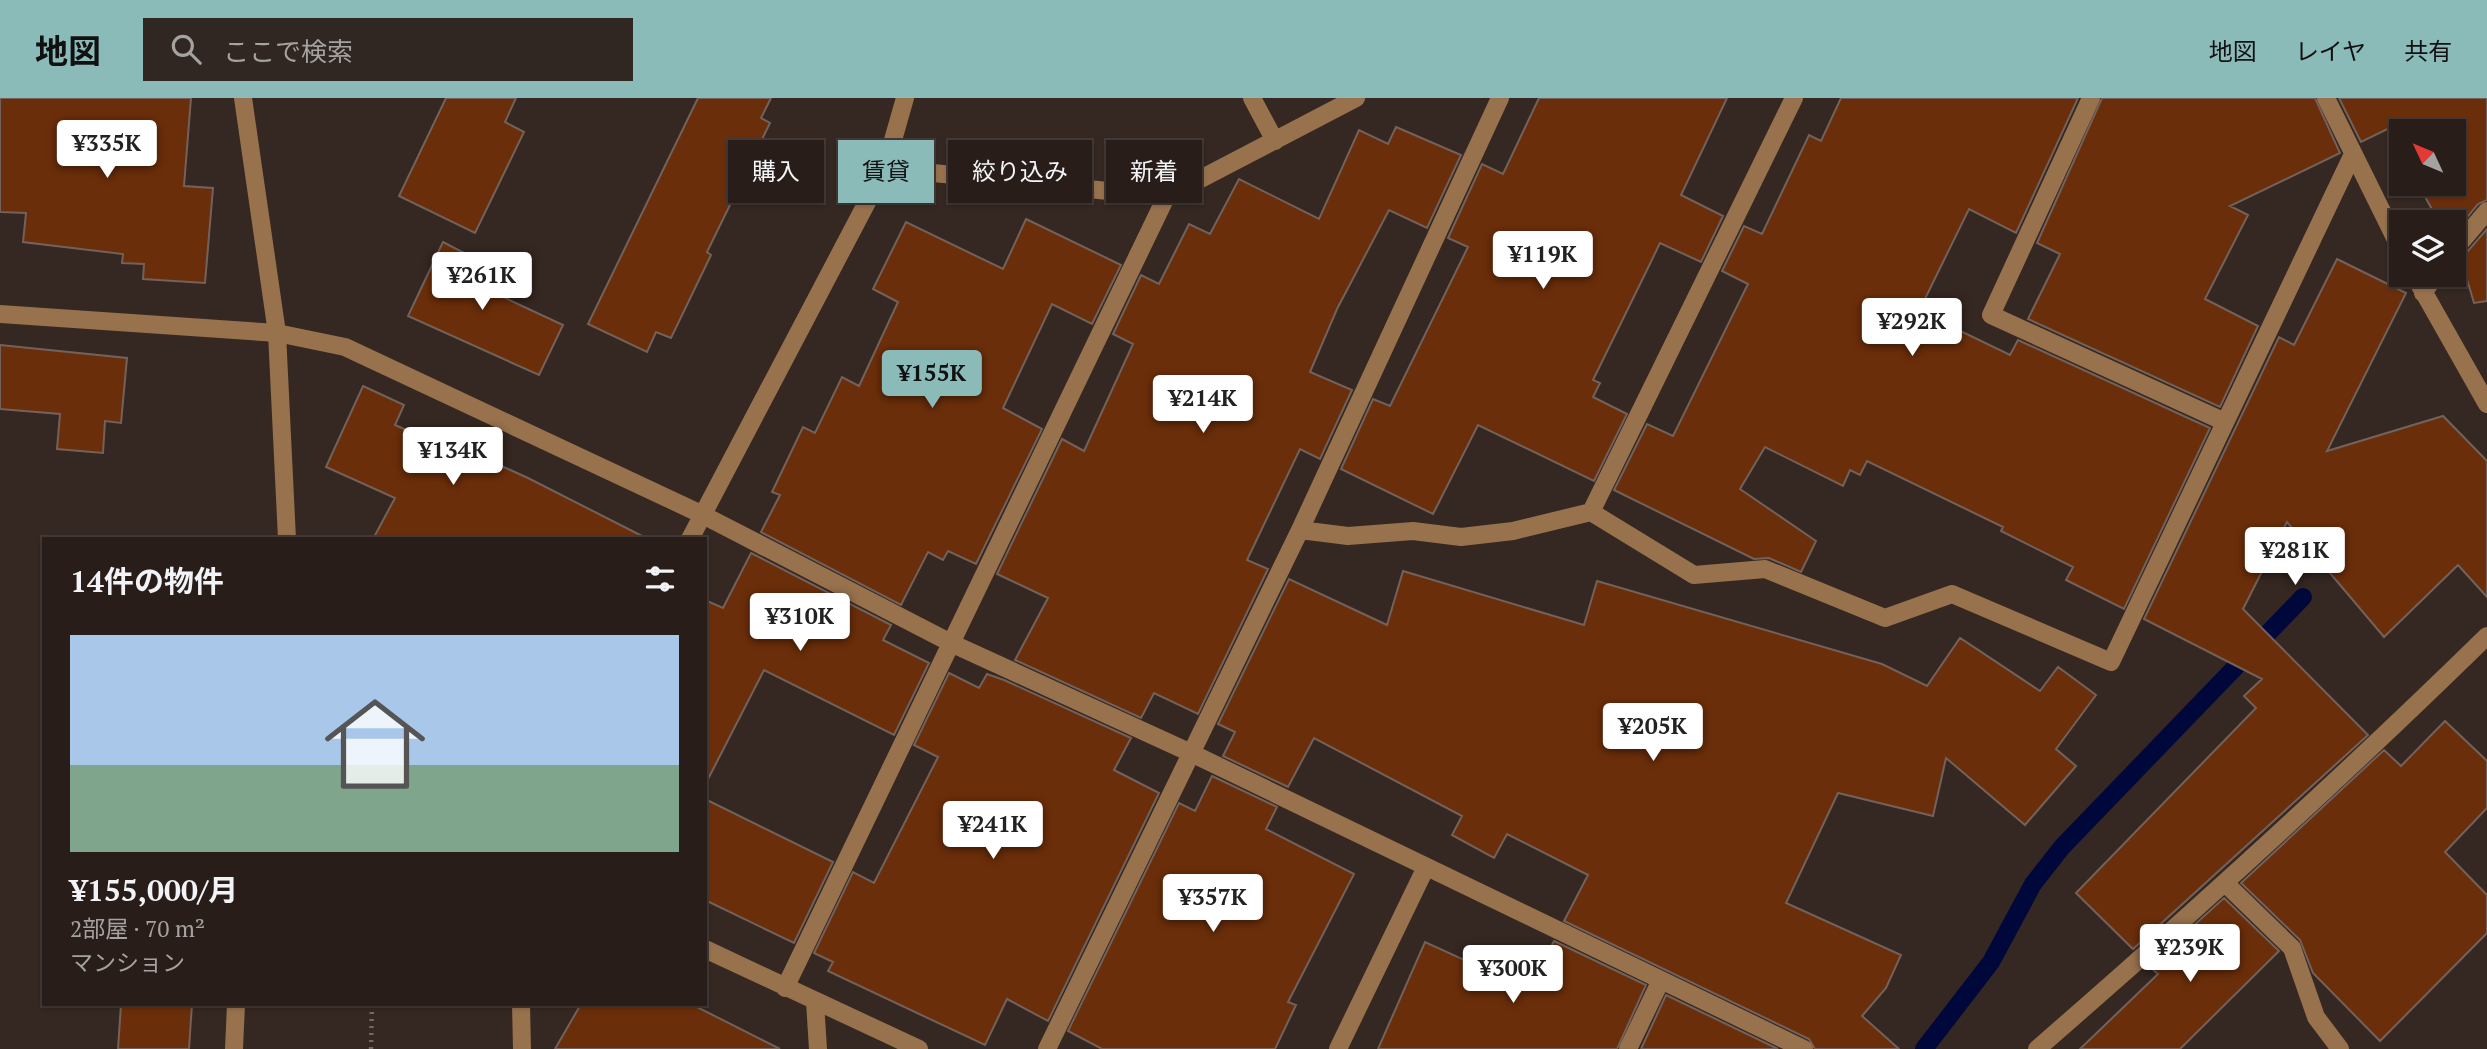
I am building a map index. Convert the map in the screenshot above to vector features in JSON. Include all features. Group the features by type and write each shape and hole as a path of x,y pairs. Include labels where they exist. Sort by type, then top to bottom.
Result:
{"street":[{"path":"243,98 277,333 287,537"},
{"path":"893,140 905,98"},
{"path":"1252,98 1275,141"},
{"path":"1202,179 1356,98"},
{"path":"1048,1049 1300,530 1500,98"},
{"path":"1591,512 1794,98"},
{"path":"2091,98 1991,314 2225,422"},
{"path":"2326,98 2389,226"},
{"path":"1300,530 1348,536 1413,531 1461,537 1513,531 1591,512 1694,575 1765,569 1885,618 1952,594 2111,662 2353,156"},
{"path":"934,173 1106,191"},
{"path":"691,537 866,203"},
{"path":"785,988 1164,203"},
{"path":"2466,236 2487,211"},
{"path":"2420,287 2487,404"},
{"path":"2423,293 2427,287"},
{"path":"0,314 277,333 345,347 701,514 953,644 1191,753 1804,1049"},
{"path":"2037,1049 2227,884 2365,756 2487,636"},
{"path":"1338,1049 1426,867"},
{"path":"2227,884 2292,948 2316,1017 2340,1049"},
{"path":"707,950 919,1049"},
{"path":"1628,1049 1661,980"},
{"path":"815,1002 817,1049"},
{"path":"234,1049 236,1006"},
{"path":"521,1006 522,1049"}],"path":[{"path":"371,1049 372,1006"}],"building":[{"path":"0,98 191,98 184,186 213,188 205,283 143,279 144,264 122,263 123,254 23,242 26,213 0,212"},
{"path":"446,98 516,98 505,122 524,132 475,233 399,196"},
{"path":"698,98 771,98 761,118 770,123 762,140 728,140 728,203 731,203 707,252 711,255 671,338 656,332 647,352 588,324"},
{"path":"1539,98 1727,98 1681,195 1723,216 1701,262 1660,243 1593,380 1600,383 1593,397 1627,414 1594,481 1478,425 1433,514 1341,469 1373,399 1390,406 1468,247 1448,238 1482,164 1503,174"},
{"path":"1841,98 2078,98 2016,233 1969,209 1919,311 2010,355 2018,340 2210,428 2124,609 2066,580 2073,567 2001,531 2003,527 1867,461 1860,475 1850,470 1843,486 1765,447 1740,489 1816,541 1801,572 1769,558 1754,559 1614,490 1647,424 1673,436 1748,284 1722,271 1744,226 1762,234 1809,135 1821,141"},
{"path":"2102,98 2315,98 2340,153 2230,206 2248,215 2205,299 2258,326 2220,407 2028,319 2060,254 2037,243"},
{"path":"2339,98 2487,98 2487,200 2478,204 2466,218 2466,210 2432,210 2425,196 2466,196 2466,119 2389,119 2389,128 2361,142"},
{"path":"1396,127 1461,155 1427,228 1389,210 1337,309 1310,372 1352,390 1320,459 1300,449 1247,560 1268,569 1198,714 1154,693 1141,718 1015,660 1048,598 997,574 1062,439 1084,451 1133,344 1113,334 1141,275 1159,284 1189,224 1210,234 1239,179 1319,219 1359,130 1388,144"},
{"path":"1026,219 1121,265 1092,324 1052,304 1003,408 1042,429 976,564 948,551 943,560 928,552 901,605 761,532 780,495 772,492 803,427 815,433 842,377 859,386 898,302 873,289 906,222 1003,269"},
{"path":"2487,229 2487,301 2474,303 2466,276 2466,253"},
{"path":"443,242 495,269 486,289 563,325 539,375 408,316"},
{"path":"2337,259 2389,287 2406,293 2327,451 2443,416 2487,461 2487,597 2458,565 2384,637 2287,522 2243,609 2368,735 2133,949 2076,893 2256,708 2244,696 2262,679 2144,619 2279,337 2294,345"},
{"path":"0,345 127,358 121,423 105,421 103,453 57,449 60,414 0,409"},
{"path":"363,386 404,405 395,425 492,468 495,463 644,537 374,537 395,498 326,467"},
{"path":"751,553 891,625 883,640 929,663 894,735 764,670 707,781 707,601 723,608"},
{"path":"1403,571 1584,625 1597,581 1882,664 1927,686 1960,638 2040,691 2058,667 2096,695 2056,749 2076,766 2025,825 1946,758 1933,816 1838,793 1786,903 1901,955 1886,988 1862,1016 1899,1049 1815,1049 1809,1039 1564,921 1588,875 1507,834 1494,858 1452,835 1462,816 1314,738 1288,787 1223,756 1235,732 1218,724 1289,579 1387,625"},
{"path":"949,673 979,688 987,674 1004,680 1131,738 1114,770 1159,793 1048,1021 1007,999 985,1045 828,971 833,962 814,953 853,872 874,883 938,757 914,745"},
{"path":"2445,721 2487,761 2487,808 2445,852 2487,895 2487,933 2380,1041 2313,973 2300,940 2241,883 2384,750 2401,766"},
{"path":"1212,776 1277,807 1266,829 1354,874 1288,1002 1296,1005 1275,1049 1102,1049 1068,1031 1179,803 1195,811"},
{"path":"707,800 833,862 794,943 707,901"},
{"path":"2224,898 2279,951 2180,1049 2080,1049 2158,974 2149,966"},
{"path":"1554,941 1646,985 1617,1049 1378,1049 1425,942 1526,988 1538,961 1542,963"},
{"path":"1666,995 1778,1049 1641,1049"},
{"path":"121,1006 192,1006 189,1049 118,1049"},
{"path":"580,1006 695,1006 780,1049 555,1049"}],"waterway":[{"path":"1924,1049 1991,962 2033,884 2062,847 2303,597"}]}
